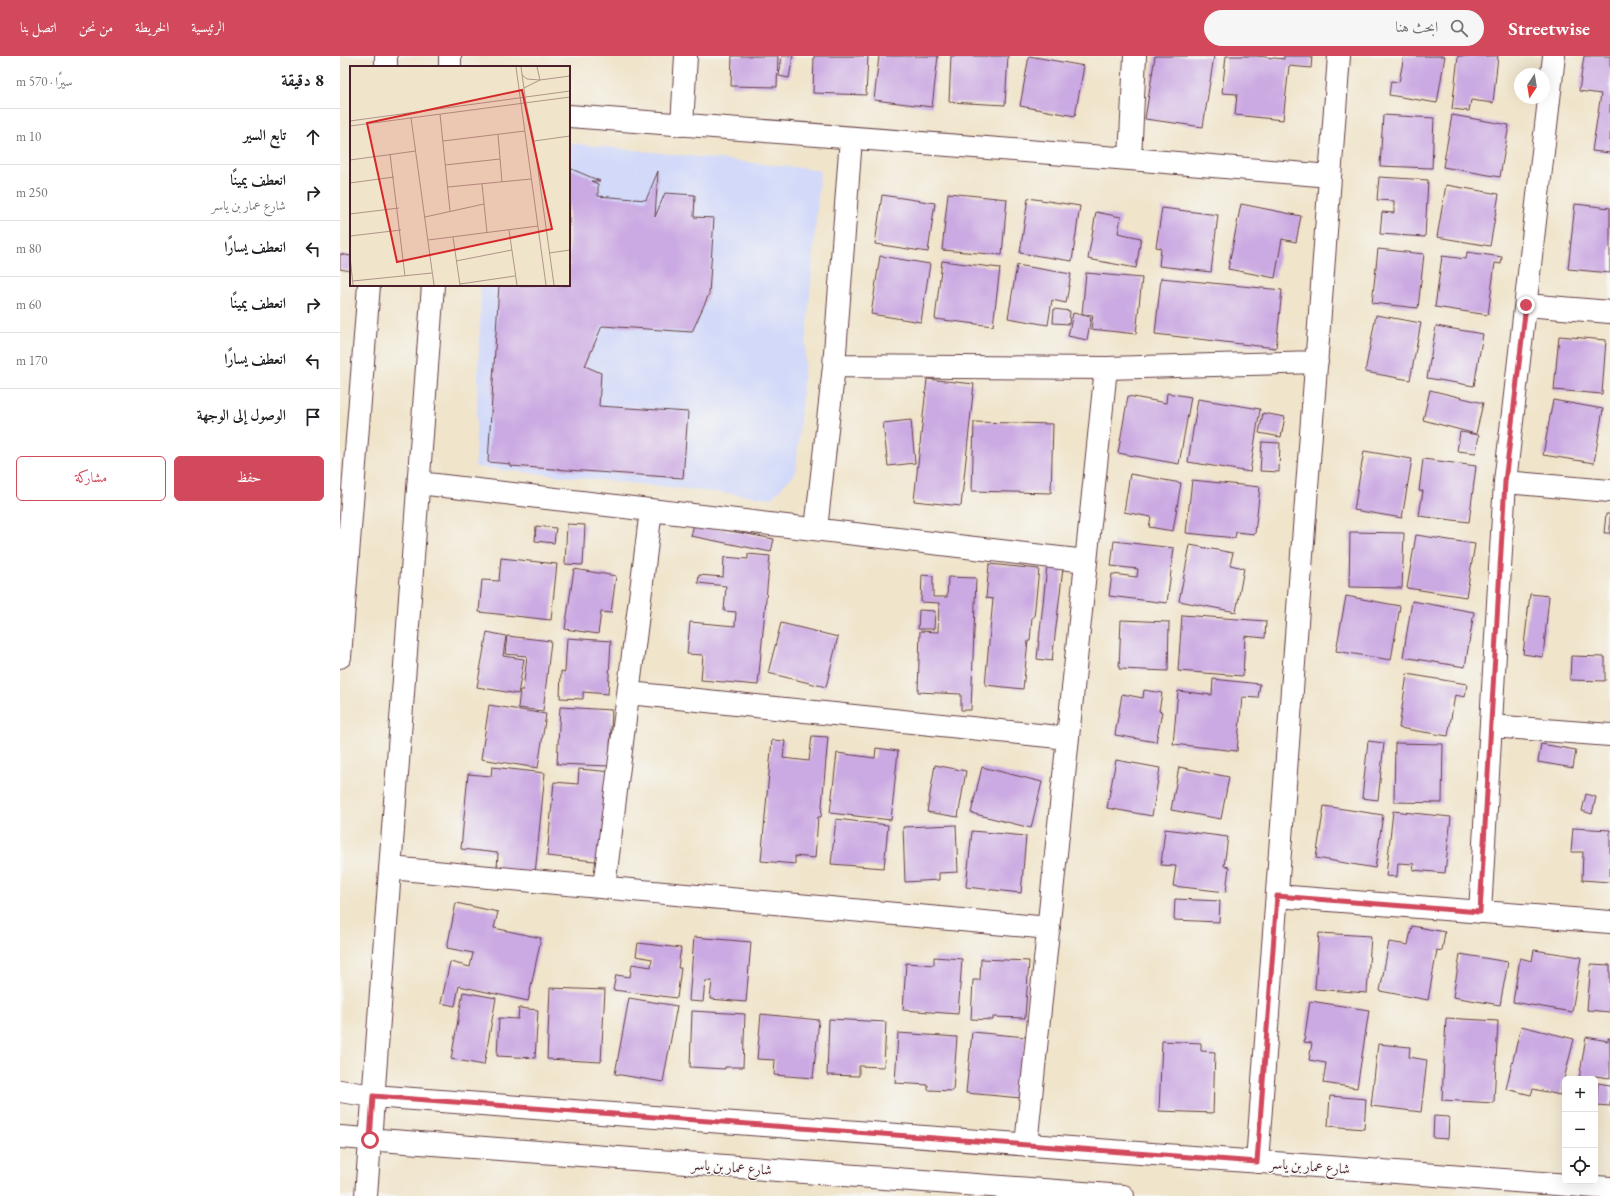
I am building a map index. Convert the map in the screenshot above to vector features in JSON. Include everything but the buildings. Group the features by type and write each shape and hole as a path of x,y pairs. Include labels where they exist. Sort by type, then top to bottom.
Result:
{"street":[{"path":"682,125 686,56"},
{"path":"1130,159 1135,56"},
{"path":"1257,1162 1339,56"},
{"path":"1480,912 1505,482 1554,56"},
{"path":"570,116 1130,159 1330,176"},
{"path":"816,529 834,366 851,138"},
{"path":"340,657 369,286"},
{"path":"366,1196 433,286"},
{"path":"1526,305 1610,312"},
{"path":"834,366 1106,368 1317,362"},
{"path":"1026,1145 1106,368"},
{"path":"1505,482 1610,491"},
{"path":"419,483 1086,561"},
{"path":"604,887 651,510"},
{"path":"629,693 1068,738"},
{"path":"1491,726 1610,736"},
{"path":"390,868 1049,928"},
{"path":"1277,896 1610,922"},
{"name":"شارع عمار بن ياسر","path":"340,1091 373,1096 1610,1188"},
{"name":"شارع عمار بن ياسر","path":"340,1137 1123,1196"}],"shaded area":[{"path":"570,143 820,170 796,472 772,498 475,467 481,286 570,286"}],"route":[{"path":"370,1140 373,1096 1257,1162 1277,896 1480,912 1505,482 1526,305"}]}
